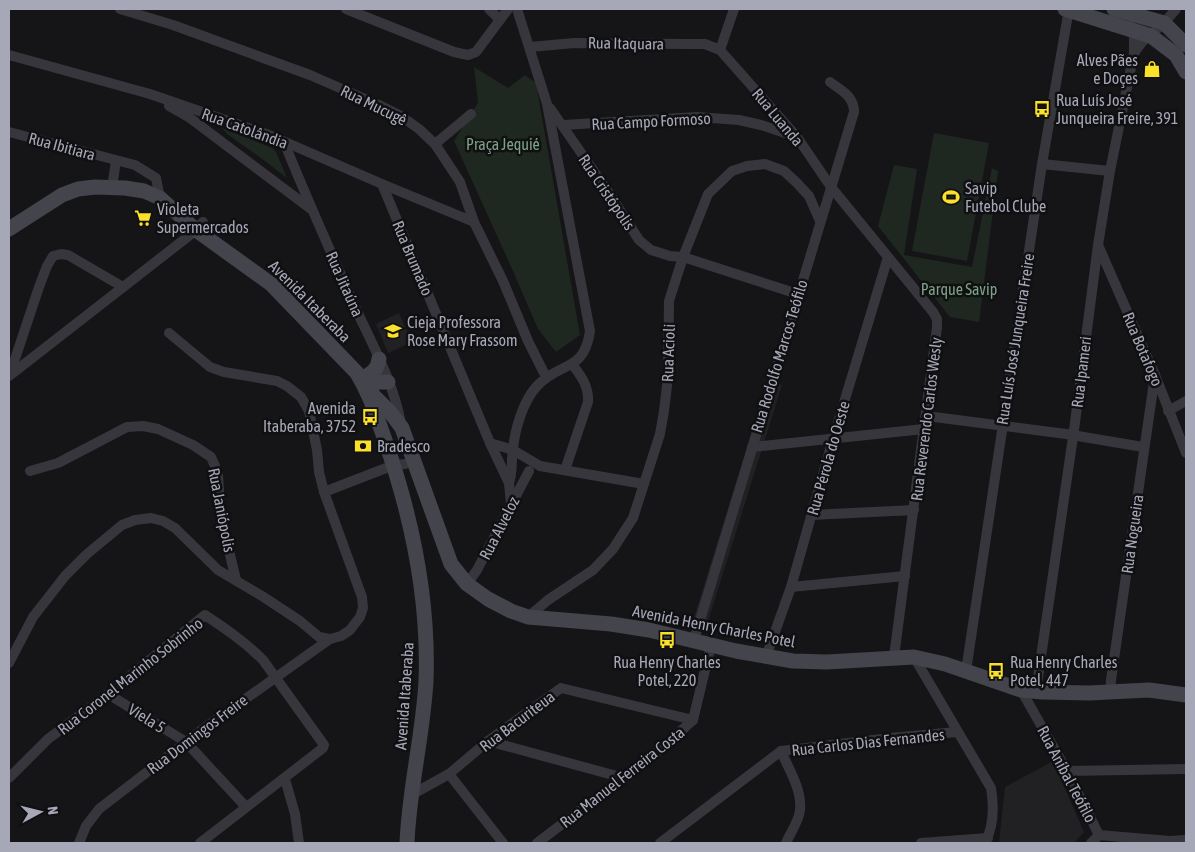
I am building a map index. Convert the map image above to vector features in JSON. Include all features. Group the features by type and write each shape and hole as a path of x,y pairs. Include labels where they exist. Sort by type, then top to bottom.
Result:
{"main road":[{"path":"1068,9 1151,36 1176,55 1186,72"},
{"path":"1120,10 1164,23 1186,45"},
{"name":"Avenida Itaberaba","path":"9,229 62,195 78,189 112,187 144,191 160,198 199,226 228,254 247,265 271,284 390,412 402,428 411,522 422,586 426,649 423,712 411,794 407,843"},
{"path":"364,384 368,375 378,364 379,359"},
{"path":"364,384 388,382"},
{"name":"Avenida Itaberaba","path":"364,384 405,466"},
{"name":"Avenida Henry Charles Potel","path":"405,466 416,490 432,514"},
{"name":"Avenida Henry Charles Potel","path":"405,466 432,514 451,564 458,574 467,584 503,607 528,617 611,624 649,630 766,657 809,662 914,657 938,662 1028,690 1068,693 1148,690 1186,695"},
{"name":"Avenida Itaberaba","path":"411,522 416,502 416,490"}],"street":[{"name":"Rua Mucugê","path":"120,9 173,25 310,75 401,116 419,129 435,144 460,182 474,222 546,377"},
{"path":"346,9 468,56 476,52 508,9"},
{"path":"488,9 500,20"},
{"path":"517,9 547,104 590,331 588,344 582,356 572,364 546,377"},
{"path":"720,50 734,9"},
{"name":"Rua Luís José Junqueira Freire","path":"966,671 1042,164 1068,9"},
{"path":"1134,53 1142,42 1151,36 1176,9"},
{"name":"Rua Ipameri","path":"1028,690 1073,436 1098,245 1110,171 1134,53 1134,36 1120,10"},
{"name":"Rua Itaquara","path":"530,47 574,43 705,44 720,50"},
{"name":"Rua Luanda","path":"720,50 797,137 831,187"},
{"name":"Rua Catolândia","path":"9,55 150,94 269,135 474,222"},
{"name":"Rua Rodolfo Marcos Teófilo","path":"694,640 854,109 850,96 830,82"},
{"path":"150,94 190,118 312,210"},
{"name":"Rua Cristópolis","path":"547,104 639,240 651,250 670,256 683,257 798,294"},
{"path":"435,144 471,114"},
{"name":"Rua Campo Formoso","path":"563,125 698,117 739,120 797,137"},
{"name":"Rua Ibitiara","path":"9,132 135,166 156,178 160,198"},
{"name":"Rua Jitaúna","path":"284,142 312,210 379,359 395,398 402,428"},
{"name":"Rua Ibitiara","path":"112,187 116,161"},
{"name":"Rua Acioli","path":"528,617 548,600 593,570 613,550 632,518 660,434 668,378 670,300 683,257 708,194 732,171 747,166 765,164 784,171 809,196 820,221"},
{"path":"1042,164 1110,171"},
{"name":"Rua Brumado","path":"382,184 490,443 510,483 512,504"},
{"name":"Rua Reverendo Carlos Wesly","path":"831,187 937,319 938,327 894,657"},
{"path":"9,375 199,226"},
{"name":"Rua Botafogo","path":"1098,245 1186,453"},
{"path":"9,375 39,287 53,256 68,255 123,287"},
{"name":"Rua Pérola do Oeste","path":"766,657 791,587 888,257"},
{"name":"Rua Domingos Freire","path":"79,843 86,826 99,808 275,676 330,639 341,636 350,630 360,617 362,608 362,597 324,492 318,450 309,411 300,397 287,386 277,381 224,372 210,367 169,333"},
{"path":"565,470 588,402 589,393 585,382 572,364"},
{"name":"Rua Nogueira","path":"1110,692 1110,680 1154,375"},
{"name":"Rua Alveloz","path":"510,483 513,468 513,450 522,412 528,398 546,377"},
{"path":"1168,411 1186,400"},
{"path":"926,416 1143,447"},
{"name":"Rua Janiópolis","path":"30,471 58,464 128,427 143,426 158,429 193,445 211,458 217,471 221,517 236,580"},
{"path":"752,447 924,429"},
{"path":"490,443 513,450 540,466 644,484"},
{"path":"324,492 405,466"},
{"name":"Rua Alveloz","path":"510,483 540,466"},
{"name":"Rua Alveloz","path":"467,584 477,570 529,471"},
{"path":"811,515 914,510"},
{"path":"9,662 33,617 65,576 87,554 122,525 135,520 151,518 163,521 175,528 218,570 300,621 319,637 330,639"},
{"path":"791,587 905,576"},
{"name":"Rua Coronel Marinho Sobrinho","path":"9,778 48,739 108,694 205,615 251,648 275,676"},
{"name":"Rua Manuel Ferreira Costa","path":"537,843 661,749 693,720 712,645"},
{"path":"914,657 990,788 993,802 992,819 986,841 921,843"},
{"path":"200,843 323,748 324,745 275,676"},
{"name":"Rua Bacuriteua","path":"411,794 449,774 488,741 561,688 693,720"},
{"name":"Rua Aníbal Teófilo","path":"1028,690 1067,771 1095,839 1170,842 1186,840"},
{"name":"Viela 5","path":"108,694 186,742 246,807"},
{"name":"Rua Carlos Dias Fernandes","path":"660,843 781,751 958,732"},
{"path":"488,741 624,778"},
{"path":"781,751 800,798 800,813 786,843"},
{"path":"1067,771 1186,769"},
{"path":"449,774 502,843"},
{"path":"285,779 295,814 300,843"}],"shaded area":[{"name":"Cieja Professora Rose Mary Frassom","path":"399,313 412,342 388,353 376,324"},
{"path":"768,379 782,385 705,631 691,627"},
{"path":"1053,761 1084,832 1074,843 999,843 1005,787"}],"green space":[{"name":"Praça Jequié","path":"474,67 508,88 525,75 536,83 580,335 556,352 538,329 454,141 478,103"},
{"path":"222,128 272,148 276,152 287,178 227,134"},
{"name":"Savip Futebol Clube","path":"934,133 989,143 967,261 912,251"},
{"name":"Parque Savip","path":"894,165 917,169 904,255 972,267 992,168 998,171 979,322 950,317 878,226"}],"place":[{"name":"Alves Pães e Doçes","path":"1152,69"},
{"name":"Rua Luís José Junqueira Freire, 391","path":"1042,109"},
{"name":"Savip Futebol Clube","path":"951,197"},
{"name":"Violeta Supermercados","path":"143,218"},
{"name":"Cieja Professora Rose Mary Frassom","path":"393,331"},
{"name":"Avenida Itaberaba, 3752","path":"370,417"},
{"name":"Bradesco","path":"363,446"},
{"name":"Rua Henry Charles Potel, 220","path":"667,640"},
{"name":"Rua Henry Charles Potel, 447","path":"996,671"}]}
